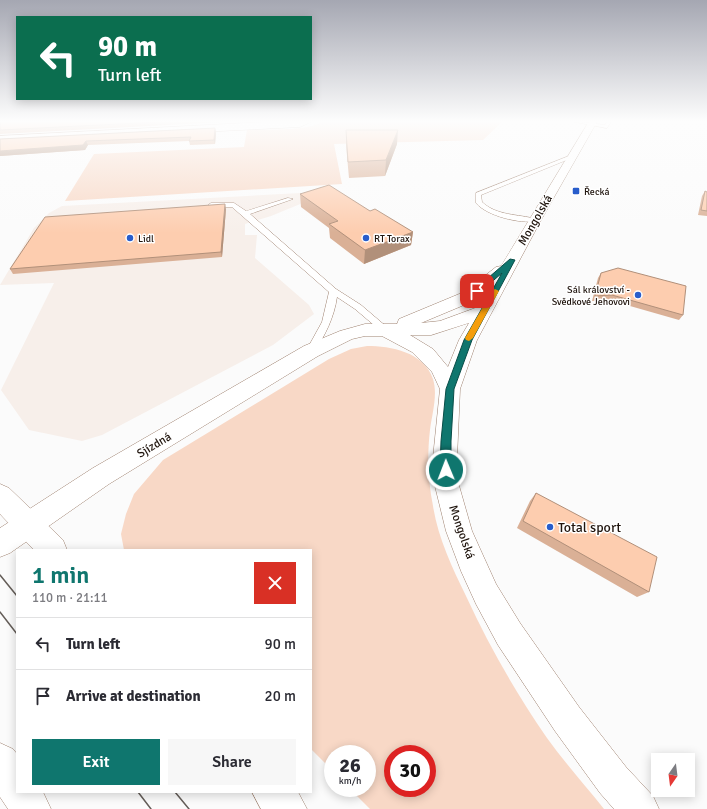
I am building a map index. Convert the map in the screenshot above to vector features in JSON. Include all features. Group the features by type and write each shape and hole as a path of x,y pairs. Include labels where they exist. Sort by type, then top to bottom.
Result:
{"main road":[{"path":"0,496 52,549"},
{"path":"0,762 16,786"},
{"path":"21,793 31,809"},
{"path":"273,793 287,809"}],"street":[{"name":"Mongolská","path":"571,158 534,220 468,340 450,389 445,458 446,482 460,531 486,594 516,646 567,719 613,780 640,809"},
{"path":"385,330 434,312 470,296 512,260"},
{"name":"Sjízdná","path":"0,544 101,476 311,350 346,335 365,330 431,328 446,325 485,310"},
{"path":"385,330 422,349 433,359 442,371 450,389"}],"lane":[{"path":"534,220 503,215 487,209 479,203 478,194 569,158"},
{"path":"245,213 290,200"},
{"path":"201,206 234,205 333,291 358,307 385,330"},
{"path":"311,350 331,315 333,291"}],"shaded area":[{"path":"92,158 337,158 342,184 65,201"},
{"path":"300,193 310,200 271,216 245,224 245,235 257,235 255,258 309,305 314,314 273,345 102,435 82,441 29,430 1,390 54,283 0,285 34,228 49,213 62,206"},
{"path":"367,346 386,347 406,352 422,362 429,370 433,379 435,391 429,439 429,478 435,518 446,552 484,633 524,704 547,738 604,809 370,809 358,797 376,797 376,745 324,745 324,762 312,750 312,549 124,549 121,534 126,514 134,494 163,460 329,359 351,349"}],"building":[{"path":"348,158 387,158 386,160 348,162"},
{"path":"329,185 370,211 375,209 413,232 365,250 329,224 338,221 300,194"},
{"path":"705,191 707,192 707,211 701,210"},
{"name":"Lidl","path":"225,204 221,252 10,269 45,217"},
{"name":"Sál království - Svědkové Jehovovi","path":"618,268 686,286 683,315 612,295 595,296 601,273"},
{"path":"536,493 657,557 649,592 523,521"}],"tram line":[{"path":"0,575 16,595"},
{"path":"0,612 16,633"},
{"path":"139,793 151,809"},
{"path":"176,793 189,809"}],"slow traffic":[{"path":"469,338 495,291"}],"place":[{"name":"Řecká","path":"576,191"},
{"name":"Lidl","path":"130,238"},
{"name":"RT Torax","path":"366,238"},
{"name":"Sál království - Svědkové Jehovovi","path":"638,295"},
{"name":"Total sport","path":"550,527"}],"route":[{"path":"446,470 445,458 450,389 468,340 512,260 477,291"}]}
